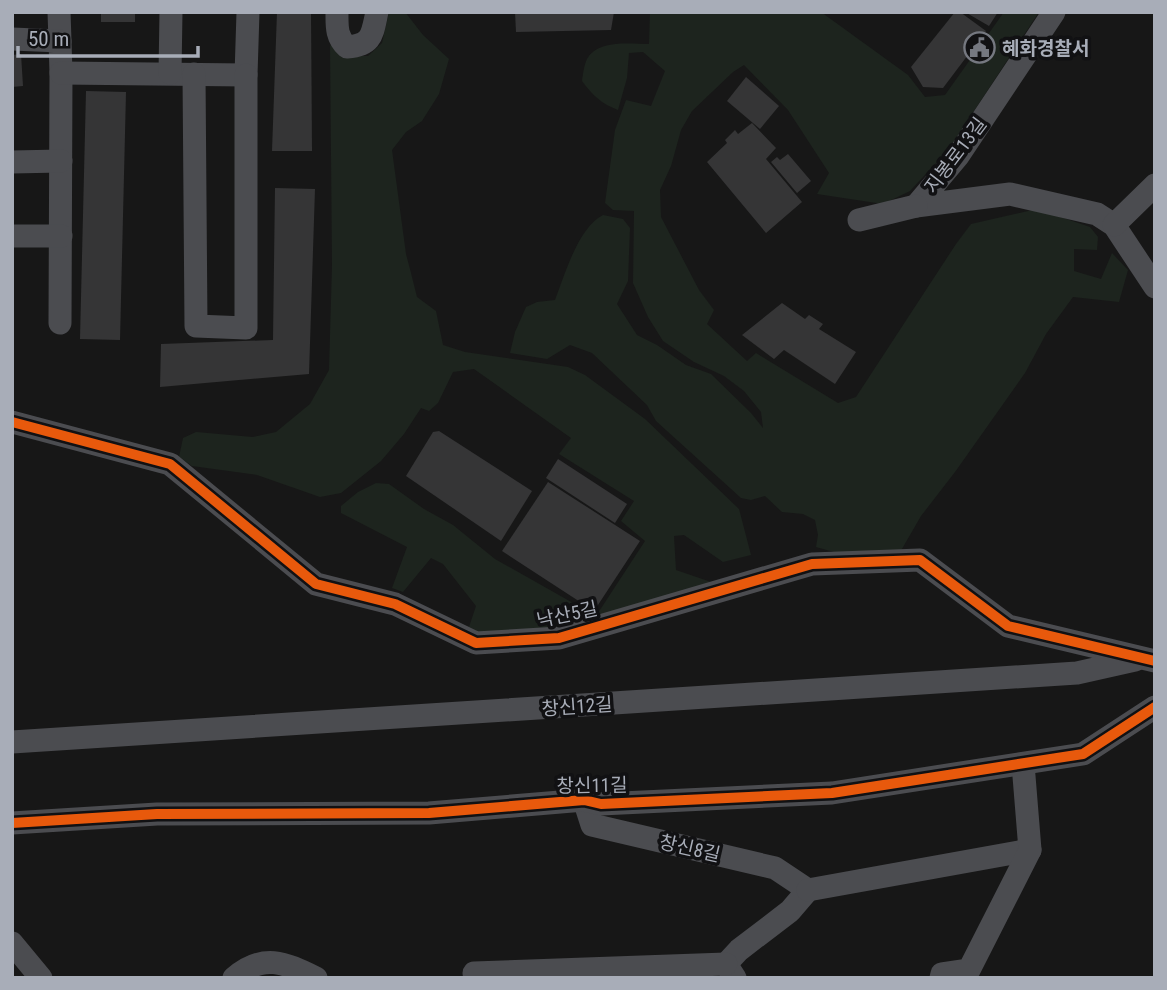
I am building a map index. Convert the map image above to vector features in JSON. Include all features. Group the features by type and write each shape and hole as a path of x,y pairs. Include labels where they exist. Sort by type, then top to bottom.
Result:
{"street":[{"path":"59,12 60,323"},
{"path":"170,73 171,12"},
{"path":"194,74 196,326 246,328 247,12"},
{"path":"337,12 337,33 347,47 367,42 372,35 377,12"},
{"name":"지봉로13길","path":"916,205 958,156 1054,12"},
{"path":"12,38 60,41"},
{"path":"61,73 246,75"},
{"path":"12,162 61,161"},
{"path":"1154,284 1114,225 1155,185"},
{"name":"지봉로13길","path":"916,205 1010,194 1097,214 1114,225"},
{"path":"859,220 916,205"},
{"path":"12,236 61,236"},
{"name":"낙산5길","path":"12,422 170,464 316,584 395,604 476,643 559,638 813,564 920,560 1008,626 1148,660"},
{"name":"창신12길","path":"12,742 1077,673 1148,660"},
{"name":"창신11길","path":"12,823 157,814 429,813 584,800 601,804 832,793 1083,754 1155,707"},
{"path":"941,978 942,974 968,970 1030,850 1023,764"},
{"name":"창신8길","path":"584,800 592,825 775,868 808,890"},
{"path":"482,978 474,973 731,971 739,950 790,911 808,890 1030,850"},
{"path":"12,943 41,978"},
{"path":"234,978 246,968 268,961 280,963 316,978"}],"shaded area":[{"path":"389,12 405,12 423,35 449,59 439,94 422,121 406,132 392,150 406,254 417,297 436,311 443,345 465,352 568,367 585,375 645,419 739,509 751,555 723,562 684,535 674,536 676,570 714,583 614,629 485,636 469,627 476,606 443,564 431,558 403,592 392,588 407,547 341,513 341,506 358,492 376,483 389,484 424,509 453,525 495,559 596,616 645,541 621,521 634,501 559,454 571,438 474,369 453,372 438,403 429,411 421,408 381,461 341,493 320,497 257,475 192,466 179,457 183,438 196,432 253,437 276,432 310,404 329,370 332,265 330,45 347,56 368,56 382,43"},
{"path":"650,12 821,12 908,75 925,97 945,95 1004,12 1039,12 949,149 910,191 883,204 817,194 829,173 788,110 744,65 692,111 681,130 671,166 660,190 661,217 699,290 714,310 707,324 747,361 756,353 838,403 856,397 971,224 1037,209 1090,227 1098,237 1097,250 1074,249 1074,271 1101,279 1112,253 1128,270 1119,302 1073,297 1046,334 1025,373 921,516 899,554 834,552 816,547 818,535 815,520 803,514 782,512 765,496 751,500 741,498 656,421 647,405 592,353 570,345 547,359 510,353 515,332 526,307 537,302 555,300 573,253 586,230 603,215 623,219 630,228 628,281 617,304 637,335 686,365 711,374 763,428 761,412 744,391 724,376 694,362 663,341 648,317 633,283 634,211 613,210 605,203 615,130 626,100 651,106 665,71 643,52 629,53 627,78 618,110 602,102 582,81 584,67 592,53 607,45 649,44"}],"building":[{"path":"101,12 135,12 135,22 101,22"},
{"path":"277,12 311,12 312,151 272,151"},
{"path":"515,12 614,12 611,30 516,32"},
{"path":"955,12 960,12 986,31 943,88 923,87 911,67"},
{"path":"965,12 998,12 989,26"},
{"path":"21,54 23,86 12,87 12,55"},
{"path":"746,77 779,106 760,129 727,101"},
{"path":"86,91 126,92 120,340 80,339"},
{"path":"752,123 776,148 766,159 802,202 766,233 707,162 727,143 725,140 735,130 738,134"},
{"path":"788,154 811,181 797,193 771,162"},
{"path":"275,188 315,189 309,374 160,387 161,344 273,340"},
{"path":"782,303 805,319 809,315 823,324 819,329 856,352 835,384 784,350 774,359 742,335"},
{"path":"439,431 532,491 501,541 406,476 433,432"},
{"path":"558,459 627,504 615,523 546,478"},
{"path":"548,482 640,541 594,611 502,551"}],"cycle path":[{"path":"12,422 170,464 316,584 395,604 476,643 559,638 812,564 920,560 1008,626 1155,661"},
{"path":"12,823 157,814 429,813 584,800 601,804 832,793 1083,754 1155,707"}],"place":[{"name":"혜화경찰서","path":"979,48"}]}
